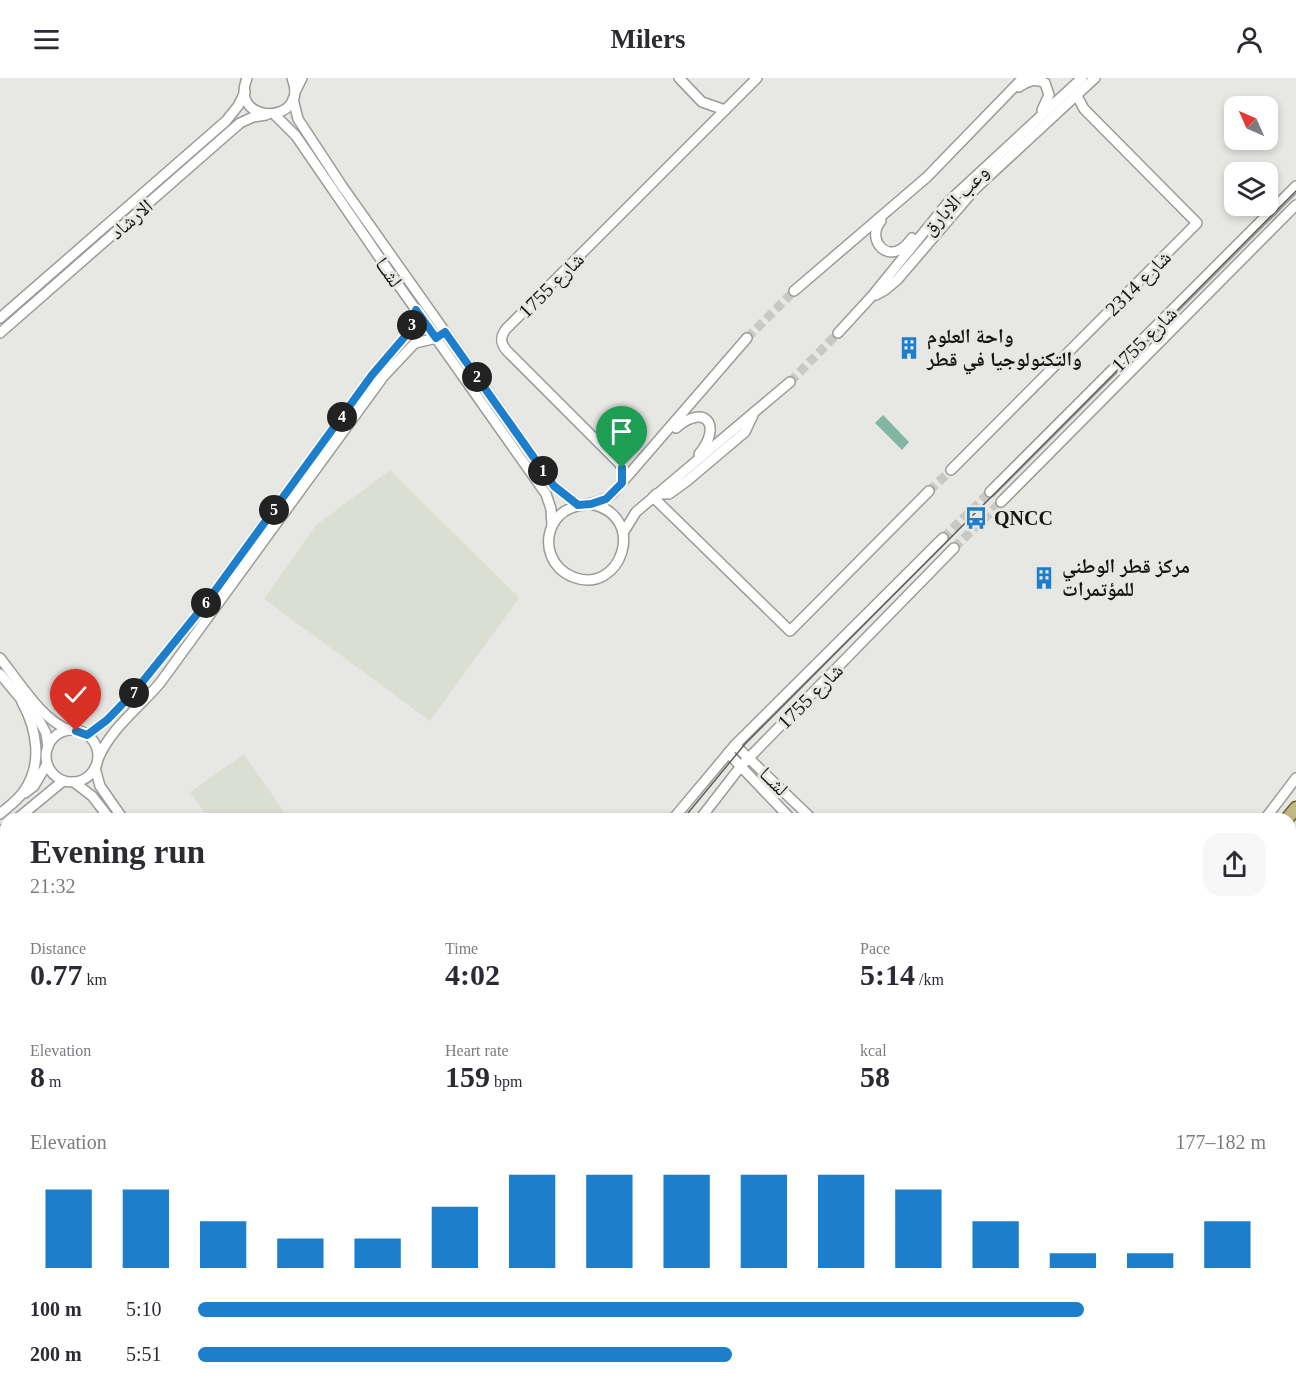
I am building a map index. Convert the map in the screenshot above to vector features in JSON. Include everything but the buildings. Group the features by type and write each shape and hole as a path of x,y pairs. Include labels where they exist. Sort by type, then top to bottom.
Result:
{"street":[{"path":"245,92 247,78"},
{"name":"لشــا","path":"292,78 298,118 326,163 554,486 578,505"},
{"path":"294,96 302,78"},
{"path":"679,78 702,102 725,110 757,78"},
{"name":"وعب الابارق","path":"794,291 945,161 1023,78"},
{"name":"وعب الابارق","path":"838,333 872,296 940,211 1082,78"},
{"path":"872,296 891,286 966,198 1095,78"},
{"path":"1010,92 1032,80 1045,83 1049,95 1038,118"},
{"name":"لشــا","path":"245,92 246,100 253,108 270,114 287,125 296,136 546,494 551,509 552,525"},
{"name":"الارشاد","path":"0,318 225,121 238,106 245,92"},
{"path":"1076,94 1084,109"},
{"name":"الارشاد","path":"0,333 240,123 253,117 285,109 294,96"},
{"path":"1064,107 1074,106 1084,109"},
{"name":"شارع 2314","path":"951,470 1197,224 1084,109"},
{"name":"شارع 1755","path":"619,463 507,351 502,343 502,336 506,329 725,110"},
{"path":"998,155 1019,148"},
{"name":"شارع 1755","path":"990,492 1296,186"},
{"name":"شارع 1755","path":"1001,502 1296,205"},
{"path":"891,207 877,225 874,233 880,246 891,251 902,249 940,211"},
{"path":"87,735 107,720 135,691 206,603 372,375 407,334 416,310"},
{"path":"47,764 52,773 63,781 74,782 87,778 110,736 160,683 384,377 415,343 436,338 445,332"},
{"path":"656,444 747,338"},
{"path":"623,533 636,512 790,382"},
{"path":"655,495 669,494 687,481 745,432 754,413"},
{"path":"591,504 612,513 621,526 623,550 610,572 599,577 578,579 562,571 552,558 548,542 552,525 563,512 578,505 606,499 622,483 637,462 656,444 689,418 699,417 711,428 710,438 684,471"},
{"path":"619,463 629,466 637,462"},
{"path":"619,463 623,472 622,483"},
{"path":"655,495 670,513 790,631 929,492"},
{"path":"669,494 667,502 670,513"},
{"name":"شارع 1755","path":"678,813 735,745 943,538"},
{"name":"شارع 1755","path":"705,813 741,766 954,548"},
{"path":"0,658 52,721 62,728 87,735 96,748 100,786 119,813"},
{"path":"0,674 44,728 48,747 47,764 34,786 1,813"},
{"path":"14,802 30,780 36,754 33,727 22,702"},
{"path":"48,747 57,735 72,730"},
{"name":"لشــا","path":"735,745 806,813"},
{"name":"لشــا","path":"728,753 785,813"},
{"path":"1270,813 1296,778"},
{"path":"24,813 63,781"},
{"path":"74,782 93,796 106,813"}],"shaded area":[{"path":"883,415 909,442 902,450 875,423"},
{"path":"390,470 519,598 430,721 264,599 316,525"},
{"path":"244,754 285,813 205,813 190,792"}],"tunnel":[{"path":"747,338 794,291"},
{"path":"790,382 838,333"},
{"path":"929,491 951,470"},
{"path":"943,538 990,492"},
{"path":"954,548 1001,502"}],"tram line":[{"path":"688,813 745,744 1296,191"}],"place":[{"name":"واحة العلوم والتكنولوجيا في قطر","path":"909,348"},
{"name":"QNCC","path":"976,518"},
{"name":"مركز قطر الوطني للمؤتمرات","path":"1044,578"}],"route":[{"path":"76,731 87,735 107,720 135,691 206,603 372,375 407,334 416,310 436,338 445,332 554,486 562,494 578,505 606,499 622,483 622,468"}]}
